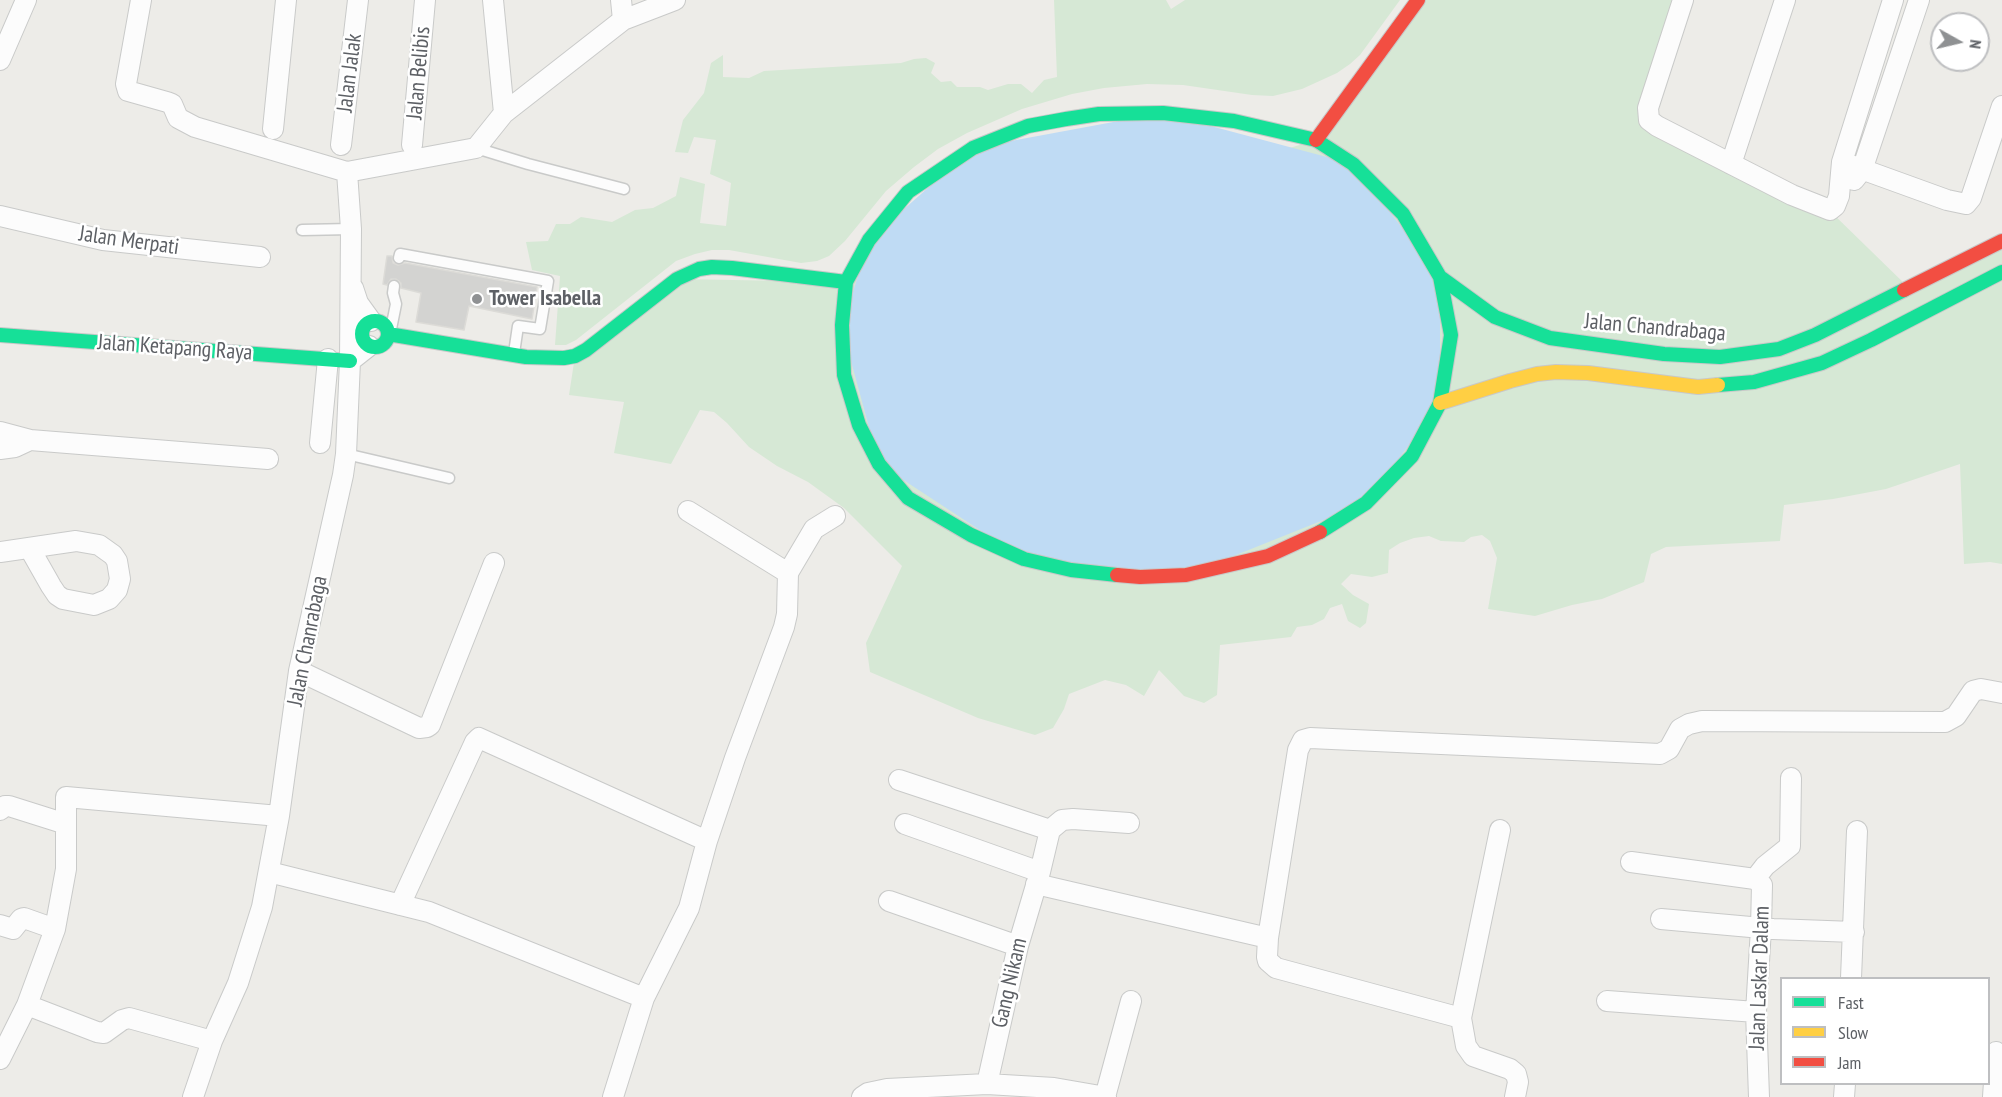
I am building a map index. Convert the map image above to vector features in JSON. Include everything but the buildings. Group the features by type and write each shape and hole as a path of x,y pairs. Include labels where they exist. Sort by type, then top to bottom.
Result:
{"street":[{"path":"0,60 26,0"},
{"path":"141,0 126,84 128,92 172,104 178,118 195,127 347,172 476,148 504,113 623,20 675,0"},
{"path":"273,129 286,0"},
{"name":"Jalan Jalak","path":"341,145 358,0"},
{"name":"Jalan Belibis","path":"412,145 425,0"},
{"path":"493,0 504,113"},
{"path":"621,0 623,20"},
{"path":"1316,140 1418,0"},
{"path":"1683,0 1648,108 1649,120 1792,195 1827,209 1833,209 1839,196 1862,170 1919,0"},
{"path":"1731,164 1785,0"},
{"path":"1839,196 1842,162 1893,0"},
{"path":"1163,113 1234,121 1316,140 1353,164 1403,213 1440,277 1451,335 1440,403 1412,456 1366,503 1318,534 1268,556 1186,575 1140,577 1071,570 1024,559 971,535 908,498 879,464 859,424 844,375 842,326 846,282 869,240 908,192 973,147 1028,126 1099,114 1163,113"},
{"path":"1842,162 1962,204 1967,203 1971,198 2001,115"},
{"name":"Jalan Chanrabaga","path":"193,1097 212,1041 238,983 262,907 279,816 299,671 346,454 351,283 351,229 347,172"},
{"name":"Jalan Merpati","path":"0,216 103,240 260,257"},
{"name":"Jalan Chandrabaga","path":"1440,277 1495,317 1550,338 1664,354 1720,357 1779,349 1815,335 2002,241"},
{"path":"389,335 513,355 546,358 575,356 586,350 677,279 699,269 732,268 846,282"},
{"path":"1440,403 1519,379 1556,372 1588,373 1698,387 1754,382 1822,363 2002,272"},
{"path":"351,283 358,303 371,321"},
{"path":"350,361 364,348 385,342 389,335 386,326 377,320 366,324 362,335 369,346"},
{"name":"Jalan Ketapang Raya","path":"0,335 350,361"},
{"path":"320,443 328,359"},
{"path":"0,432 30,440 268,459"},
{"path":"0,449 15,447 30,440"},
{"path":"688,511 789,573"},
{"path":"613,1097 644,998 688,908 707,841 735,759 786,621 789,573 814,529 835,516"},
{"path":"0,552 76,541 99,545 113,555 117,561 120,573 119,585 113,595 99,604 85,605 63,599 51,586 30,549"},
{"path":"299,671 419,728 427,727 430,725 494,563"},
{"path":"1461,1018 1276,968 1267,957 1268,938 1301,741 1305,739 1660,754 1670,749 1680,729 1702,721 1946,723 1956,716 1969,694 1975,690 2002,693"},
{"path":"400,905 474,742 478,738 707,841"},
{"path":"1755,879 1765,866 1790,846 1791,778"},
{"path":"899,780 1050,830 1062,820 1073,819 1129,823"},
{"path":"0,1059 27,1005 55,929 66,869 66,797 279,816"},
{"path":"0,810 9,806 66,824"},
{"path":"904,824 1038,878 1268,938"},
{"name":"Gang Nikam","path":"975,1088 1038,878 1050,830"},
{"path":"1500,830 1461,1018 1466,1047 1473,1056 1510,1069 1516,1074 1518,1082 1515,1097"},
{"path":"1851,977 1857,831"},
{"name":"Jalan Laskar Dalam","path":"1631,862 1755,879 1760,882 1763,888 1756,1012 1759,1097"},
{"path":"269,872 429,912 644,998"},
{"path":"889,901 1018,946"},
{"path":"0,925 13,929 24,918 55,929"},
{"path":"1661,919 1761,928 1854,932"},
{"path":"862,1097 868,1093 887,1089 975,1088 1105,1097 1131,1001"},
{"path":"1607,1001 1756,1012"},
{"path":"27,1005 97,1032 104,1033 122,1020 129,1018 212,1041"},
{"path":"1993,1097 1996,1052"}],"lane":[{"path":"476,148 624,189"},
{"path":"302,230 351,229"},
{"path":"399,258 400,254 548,281 540,329 518,326 513,355"},
{"path":"389,335 396,304 394,286"},
{"path":"346,454 449,478"}],"green space":[{"path":"1054,0 1166,0 1171,9 1185,0 1400,0 1360,55 1337,73 1302,89 1273,96 1183,85 1147,84 1072,94 1022,109 967,133 938,149 914,167 886,191 845,241 829,256 817,261 801,263 729,250 712,250 695,254 676,261 576,340 566,345 555,345 560,276 532,270 526,242 548,241 556,224 570,224 581,217 612,222 635,210 653,208 676,196 680,177 705,184 700,223 726,226 731,183 710,174 716,140 694,137 688,153 675,152 683,120 704,93 711,63 723,55 723,77 749,78 764,71 901,63 926,58 935,63 931,73 941,82 951,81 957,87 980,87 988,90 1008,84 1021,84 1032,93 1044,80 1057,77"},
{"path":"1418,0 1683,0 1649,120 1829,210 1908,287 2002,241 2002,564 1990,562 1964,564 1960,464 1886,489 1784,505 1780,541 1666,547 1651,554 1644,582 1602,599 1535,616 1488,609 1497,558 1490,541 1482,535 1471,537 1464,542 1441,541 1429,536 1414,538 1389,550 1388,573 1372,577 1351,574 1341,584 1353,595 1369,604 1366,623 1360,628 1348,621 1342,604 1330,608 1324,619 1312,625 1297,627 1291,637 1220,645 1217,695 1204,703 1184,696 1159,670 1144,696 1126,685 1105,680 1069,694 1064,709 1053,728 1035,735 978,718 870,672 866,643 902,566 844,508 808,482 777,466 749,447 714,412 700,410 671,464 614,453 624,402 569,395 575,356 677,279 846,282 1316,140"}],"water":[{"path":"1162,113 1353,164 1440,277 1440,403 1366,503 1186,575 1024,559 879,464 842,328 869,240 973,148"}],"traffic: fast":[{"path":"1163,113 1234,121 1316,140 1353,164 1403,214 1440,277 1451,335 1440,403 1412,456 1366,503 1320,532"},
{"path":"1117,575 1071,570 1024,559 971,535 908,498 879,464 859,425 844,375 842,325 846,282 869,240 908,192 973,148 1028,126 1099,114 1163,113"},
{"path":"388,334 526,357 564,358 575,356 586,350 677,279 699,269 732,268 846,282"},
{"path":"1718,385 1754,382 1822,363 2002,272"},
{"path":"1440,277 1495,317 1550,338 1664,354 1720,357 1779,349 1815,335 1904,290"},
{"path":"375,321 384,325 388,334 384,343 375,347 366,343 362,334 366,325 375,321"},
{"path":"0,335 350,361"}],"traffic: slow":[{"path":"1440,403 1510,381 1556,372 1588,373 1698,387 1718,385"}],"traffic: jam":[{"path":"1316,140 1418,0"},
{"path":"1904,290 2002,241"},
{"path":"1117,575 1140,577 1186,575 1268,556 1320,532"}],"place":[{"name":"Tower Isabella","path":"477,299"}]}
